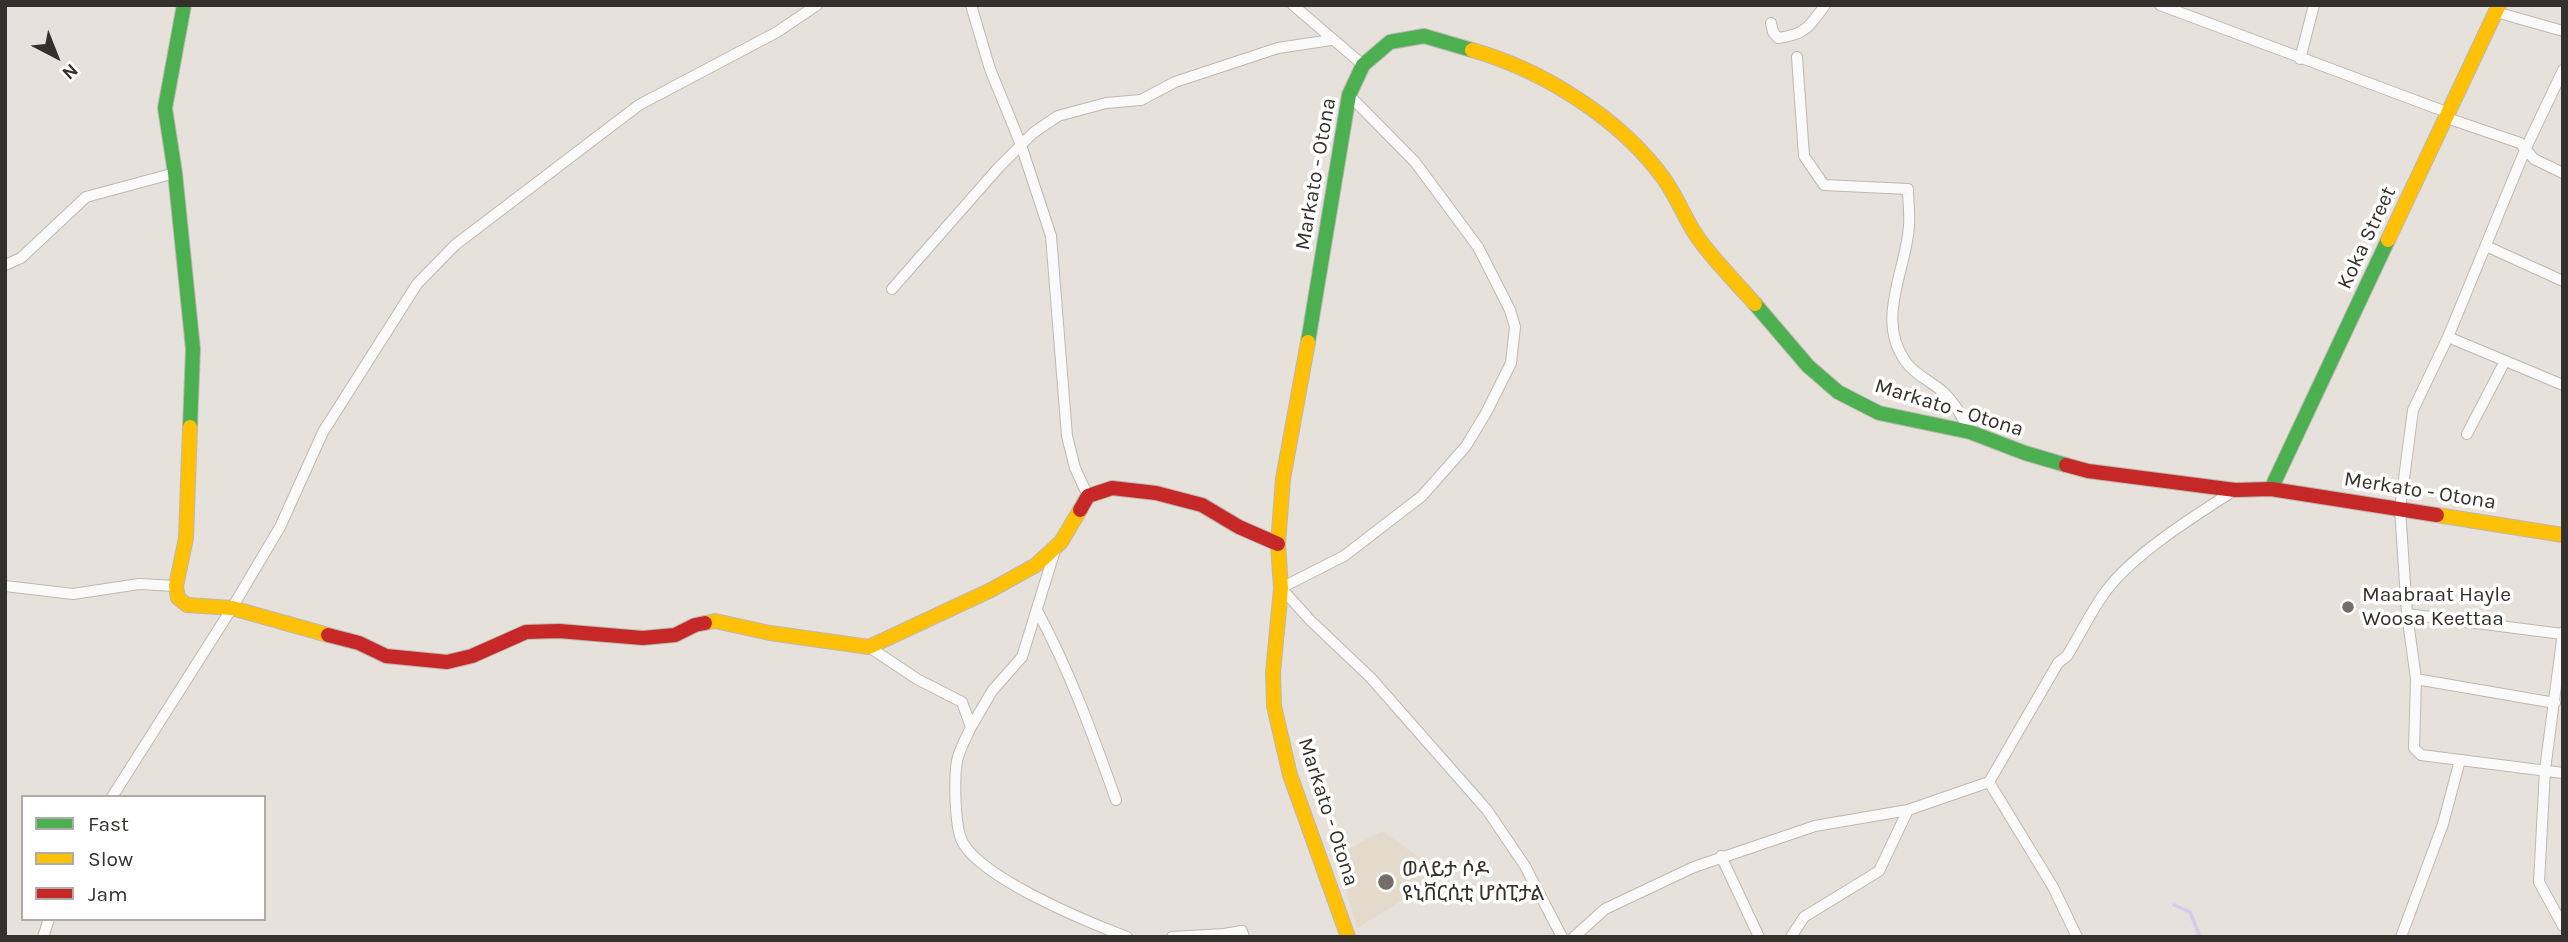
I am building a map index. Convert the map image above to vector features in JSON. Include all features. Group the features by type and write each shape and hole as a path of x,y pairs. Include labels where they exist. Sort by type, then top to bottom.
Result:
{"main road":[{"path":"184,5 165,108 175,173 193,349 186,538 176,586 178,598 187,605 232,608 359,643 386,656 447,662 472,656 526,632 559,631 643,638 675,635 695,625 715,621 770,633 869,647 991,590 1037,565 1062,542 1088,496 1112,488 1156,493 1202,505 1239,527 1278,544"},
{"name":"Koka Street","path":"2271,489 2498,9"},
{"name":"Markato - Otona","path":"1348,937 1290,775 1274,706 1273,673 1281,588 1278,544 1283,479 1328,232 1349,95 1363,65 1390,42 1424,36 1501,58 1614,124 1664,179 1697,236 1808,366 1838,392 1880,413 1970,432 2025,453 2088,471 2235,490 2271,489"},
{"name":"Merkato - Otona","path":"2271,489 2563,535"}],"street":[{"path":"113,795 232,608 280,527 323,432 417,284 455,245 639,105 777,32 817,5"},
{"path":"971,5 990,69 1021,145 1051,236 1067,436 1075,468 1088,496"},
{"path":"1293,5 1363,65"},
{"path":"1771,23 1773,32 1779,38 1796,36 1809,27 1825,5"},
{"path":"2160,5 2520,144 2534,159 2563,173"},
{"path":"2300,59 2314,5"},
{"path":"2498,9 2563,31"},
{"path":"892,289 999,167 1033,133 1058,116 1106,103 1141,100 1175,82 1278,48 1331,40"},
{"path":"1797,57 1804,156 1824,185 1908,189 1909,227 1891,315 1895,338 1904,360 1922,379 1943,392 1958,410 1970,432"},
{"path":"2563,70 2525,150 2448,337 2413,410 2400,509 2407,614 2416,678 2416,752 2421,755 2563,773"},
{"path":"1349,95 1415,162 1478,247 1510,310 1515,327 1511,363 1466,446 1422,496 1344,556 1281,588 1310,620 1371,678 1487,810 1525,866 1562,937"},
{"path":"5,265 21,258 86,197 175,173"},
{"path":"2486,246 2563,281"},
{"path":"2448,337 2563,385"},
{"path":"2467,433 2505,361"},
{"path":"1574,937 1605,909 1721,856 1815,826 1908,810 1989,782 2107,590 2131,565 2191,518 2235,490"},
{"path":"1056,547 1022,657 992,691 971,727 957,760 955,785 960,838 987,870 1061,909 1127,937"},
{"path":"5,586 73,594 139,584 176,586"},
{"path":"1038,612 1058,650 1087,718 1116,800"},
{"path":"2407,614 2563,633 2545,770 2539,882 2563,926"},
{"path":"869,647 917,679 962,702 971,727"},
{"path":"2416,678 2555,703"},
{"path":"2401,937 2443,824 2460,760"},
{"path":"1989,782 2053,887 2077,937"},
{"path":"1791,937 1804,917 1878,871 1908,810"},
{"path":"1721,856 1759,937"},
{"path":"1172,937 1242,931 1244,937"}],"shaded area":[{"name":"ወላይታ ሶዶ ዩኒቨርሲቲ ሆስፒታል","path":"1382,831 1437,870 1423,887 1357,928 1336,855"}],"waterway":[{"path":"2174,905 2190,912 2200,937"}],"traffic: fast":[{"path":"184,5 165,108 175,173 193,349 190,427"},
{"path":"1308,342 1349,95 1363,65 1390,42 1424,36 1472,50"},
{"path":"2271,489 2388,240"},
{"path":"1755,304 1808,366 1838,392 1879,413 1970,432 2066,465"}],"traffic: slow":[{"path":"2388,240 2499,5"},
{"path":"1472,50 1526,70 1553,84 1603,117 1626,136 1664,179 1703,244 1755,304"},
{"path":"1308,342 1283,479 1278,544 1281,588 1273,673 1274,706 1290,775 1348,937"},
{"path":"190,427 186,538 176,586 178,598 187,605 232,608 328,635"},
{"path":"705,623 715,621 770,633 869,647 991,590 1036,565 1061,542 1080,510"},
{"path":"2437,515 2563,535"}],"traffic: jam":[{"path":"2066,465 2088,471 2235,490 2271,489 2437,515"},
{"path":"1080,510 1088,496 1112,488 1156,493 1202,505 1239,527 1278,544"},
{"path":"328,635 359,643 386,656 447,662 472,656 526,632 559,631 643,638 675,635 705,623"}],"place":[{"name":"Maabraat Hayle Woosa Keettaa","path":"2348,607"},
{"name":"ወላይታ ሶዶ ዩኒቨርሲቲ ሆስፒታል","path":"1386,882"}]}
